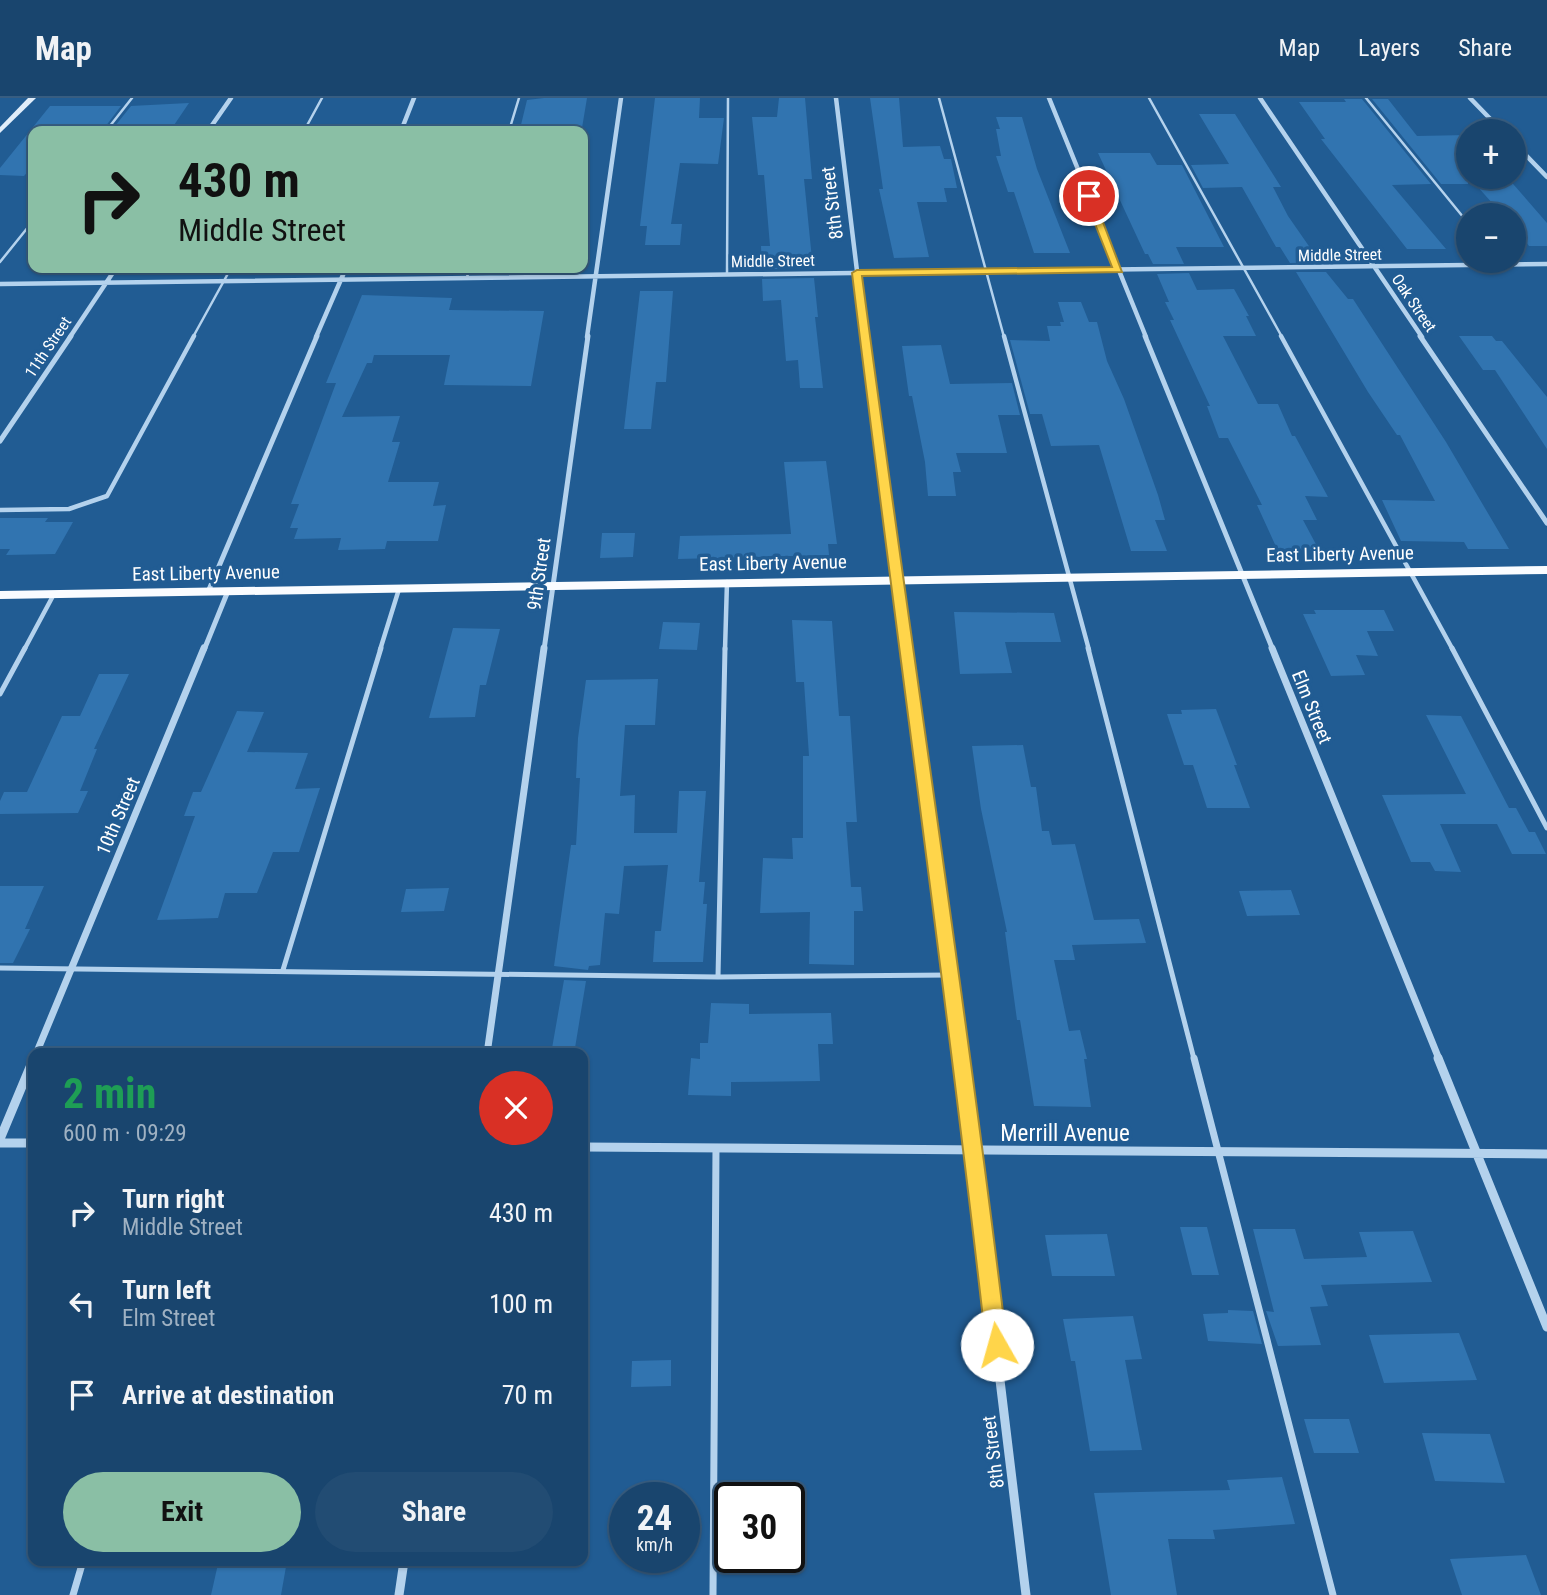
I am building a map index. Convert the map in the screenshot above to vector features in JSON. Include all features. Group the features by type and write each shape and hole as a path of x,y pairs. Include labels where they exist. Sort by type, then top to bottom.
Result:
{"main road":[{"name":"East Liberty Avenue","path":"0,595 1547,570"}],"street":[{"path":"0,131 32,98"},
{"path":"211,126 231,98"},
{"path":"403,126 414,98"},
{"name":"9th Street","path":"488,1048 555,586 594,276 621,98"},
{"name":"8th Street","path":"836,98 895,580 974,1151 1026,1595"},
{"name":"Elm Street","path":"1049,98 1547,1327"},
{"name":"Oak Street","path":"1259,98 1547,523"},
{"path":"1470,98 1490,119"},
{"path":"1526,155 1547,177"},
{"name":"Middle Street","path":"0,284 1456,264"},
{"name":"Middle Street","path":"1526,264 1547,264"},
{"name":"11th Street","path":"0,441 113,273"},
{"path":"208,592 344,273"},
{"name":"10th Street","path":"38,1048 228,591"},
{"path":"28,1072 0,1141 28,1143"},
{"name":"Merrill Avenue","path":"588,1147 1547,1154"},
{"path":"398,1595 403,1566"}],"lane":[{"path":"110,126 132,98"},
{"path":"307,126 322,98"},
{"path":"511,126 519,98"},
{"path":"727,274 728,98"},
{"path":"939,98 1070,578 1333,1595"},
{"path":"1149,98 1412,572 1547,828"},
{"path":"1366,98 1456,208"},
{"path":"0,262 28,227"},
{"path":"0,510 69,509 107,496 227,273"},
{"path":"467,278 468,273"},
{"path":"718,977 727,582"},
{"path":"283,970 400,589"},
{"path":"0,694 54,594"},
{"path":"0,968 718,977 951,975"},
{"path":"713,1595 716,1148"},
{"path":"73,1595 82,1566"}],"building":[{"path":"587,98 582,126 521,126 527,100"},
{"path":"655,98 700,98 699,118 724,118 718,164 680,163 671,224 682,224 680,245 645,245 647,226 640,226"},
{"path":"779,98 805,98 812,179 804,179 813,269 762,269 761,246 770,246 764,175 758,175 752,117 777,117"},
{"path":"870,98 899,98 903,147 940,146 944,159 951,159 957,188 944,188 947,202 917,202 929,257 894,258 879,189 883,189"},
{"path":"1344,99 1362,99 1431,184 1392,185 1446,249 1407,249 1321,139 1325,139 1299,102 1346,102"},
{"path":"1372,99 1388,99 1417,136 1456,135 1456,184 1441,184"},
{"path":"189,103 173,126 115,126 131,106"},
{"path":"50,106 121,106 106,126 34,126"},
{"path":"1199,114 1235,114 1281,187 1273,187 1288,216 1320,262 1290,263 1280,247 1276,247 1242,187 1203,188 1191,165 1229,164"},
{"path":"996,117 1022,117 1037,169 1070,253 1034,253 1014,192 1008,192 996,156 1001,156 996,129 1000,129"},
{"path":"28,133 28,172 24,176 0,175 0,168"},
{"path":"1098,153 1150,153 1157,165 1182,165 1224,247 1176,247 1184,264 1153,264 1148,254 1145,254"},
{"path":"1480,189 1517,189 1547,223 1547,246 1529,246 1526,242 1526,203 1492,203"},
{"path":"1296,272 1326,272 1348,299 1353,299 1446,442 1509,549 1468,549 1464,542 1401,541 1382,500 1435,501 1400,435 1397,435 1368,392"},
{"path":"1189,273 1197,290 1234,289 1249,316 1246,316 1256,336 1223,336 1258,404 1278,404 1292,436 1295,436 1328,497 1305,496 1317,520 1303,520 1319,550 1278,551 1257,505 1262,505 1228,438 1219,438 1207,406 1210,406 1170,320 1174,320 1165,302 1169,302 1157,274"},
{"path":"814,278 818,317 815,317 823,388 800,388 798,360 786,361 781,300 763,301 762,279"},
{"path":"640,291 673,291 666,382 656,382 651,429 624,429"},
{"path":"362,295 452,298 449,310 544,311 531,386 444,385 450,355 374,355 372,363 367,363 342,417 400,416 392,442 400,442 388,482 439,482 433,506 446,505 438,541 387,541 385,549 338,550 341,538 294,539 298,528 290,528 299,504 291,504 336,383 326,383"},
{"path":"1058,302 1081,302 1089,322 1097,322 1107,361 1124,399 1158,495 1165,520 1155,520 1167,551 1131,551 1099,445 1051,446 1042,414 1030,414 1010,340 1050,341 1047,326 1061,326 1060,322 1064,322"},
{"path":"1459,336 1492,336 1496,341 1502,341 1547,397 1547,449 1495,370 1483,370"},
{"path":"941,345 950,384 1012,383 1020,415 998,415 1007,453 956,453 961,472 953,472 956,496 928,496 925,462 912,396 909,396 902,346"},
{"path":"826,461 837,544 828,544 829,555 678,559 680,536 791,534 784,462"},
{"path":"0,518 48,518 45,522 73,522 55,554 6,555 10,549 0,549"},
{"path":"602,533 635,533 633,557 600,558"},
{"path":"1314,610 1384,610 1394,631 1367,631 1378,656 1356,655 1365,675 1331,676 1303,614 1316,614"},
{"path":"954,612 1054,613 1061,642 1005,642 1012,673 960,674"},
{"path":"792,620 832,621 839,716 850,716 857,822 846,822 851,887 861,887 863,911 854,911 854,965 809,964 810,912 760,913 763,858 793,859 792,838 803,838 803,756 809,756 804,682 796,682"},
{"path":"663,622 700,623 697,650 659,649"},
{"path":"453,628 500,629 486,685 480,685 475,717 429,718"},
{"path":"99,674 129,674 94,749 97,749 80,791 88,791 78,813 0,814 0,801 4,792 27,792 62,716 80,716"},
{"path":"658,679 655,725 625,725 620,796 635,795 634,833 677,833 679,791 706,791 699,882 705,882 703,904 707,904 703,962 653,962 655,931 661,931 668,865 624,866 619,914 605,913 600,965 589,966 588,970 554,966 571,845 576,845 580,778 576,778 578,738 586,680"},
{"path":"1216,709 1250,808 1207,808 1193,765 1184,765 1167,714 1182,714 1181,710"},
{"path":"237,711 264,712 247,752 308,753 295,789 320,788 299,852 273,852 257,893 225,893 218,918 157,920 195,816 184,816 193,792 201,792"},
{"path":"1426,715 1461,716 1509,808 1516,808 1529,832 1535,832 1546,854 1512,854 1497,824 1440,824 1461,872 1435,871 1430,862 1411,862 1382,795 1466,794"},
{"path":"1023,745 1031,787 1036,787 1042,831 1049,831 1052,845 1075,844 1094,920 1139,919 1146,943 1072,945 1075,960 1054,960 1069,1031 1080,1030 1087,1059 1084,1059 1091,1107 1034,1106 1020,1020 1017,1020 1007,932 981,809 972,746"},
{"path":"0,886 44,886 25,929 30,929 13,963 0,963"},
{"path":"449,888 444,911 401,912 406,889"},
{"path":"1291,890 1300,915 1247,916 1239,891"},
{"path":"564,980 586,981 575,1048 552,1048"},
{"path":"711,1003 749,1004 749,1014 831,1013 833,1044 818,1044 820,1081 731,1082 731,1096 688,1095 691,1058 700,1059 700,1043 708,1043"},
{"path":"1180,1227 1207,1227 1219,1275 1192,1275"},
{"path":"1253,1229 1295,1229 1304,1259 1367,1257 1359,1232 1413,1231 1432,1282 1321,1285 1328,1306 1310,1307 1321,1345 1278,1346 1266,1311 1274,1312"},
{"path":"1107,1234 1115,1276 1052,1276 1045,1235"},
{"path":"1228,1310 1253,1311 1262,1344 1208,1341 1203,1314 1228,1313"},
{"path":"1133,1316 1142,1359 1125,1360 1142,1450 1090,1451 1075,1361 1071,1361 1063,1319"},
{"path":"1459,1333 1477,1380 1384,1383 1369,1335"},
{"path":"671,1360 671,1386 631,1387 632,1361"},
{"path":"1304,1419 1349,1419 1359,1453 1314,1453"},
{"path":"1422,1433 1490,1434 1505,1483 1435,1481"},
{"path":"1282,1477 1295,1524 1213,1530 1215,1539 1168,1539 1177,1595 1111,1595 1094,1493 1230,1490 1227,1480"},
{"path":"1526,1555 1541,1595 1462,1595 1450,1559"},
{"path":"218,1566 286,1566 281,1595 211,1595"}],"route":[{"path":"997,1345 974,1151 895,580 857,273 1118,270 1089,196"}]}
